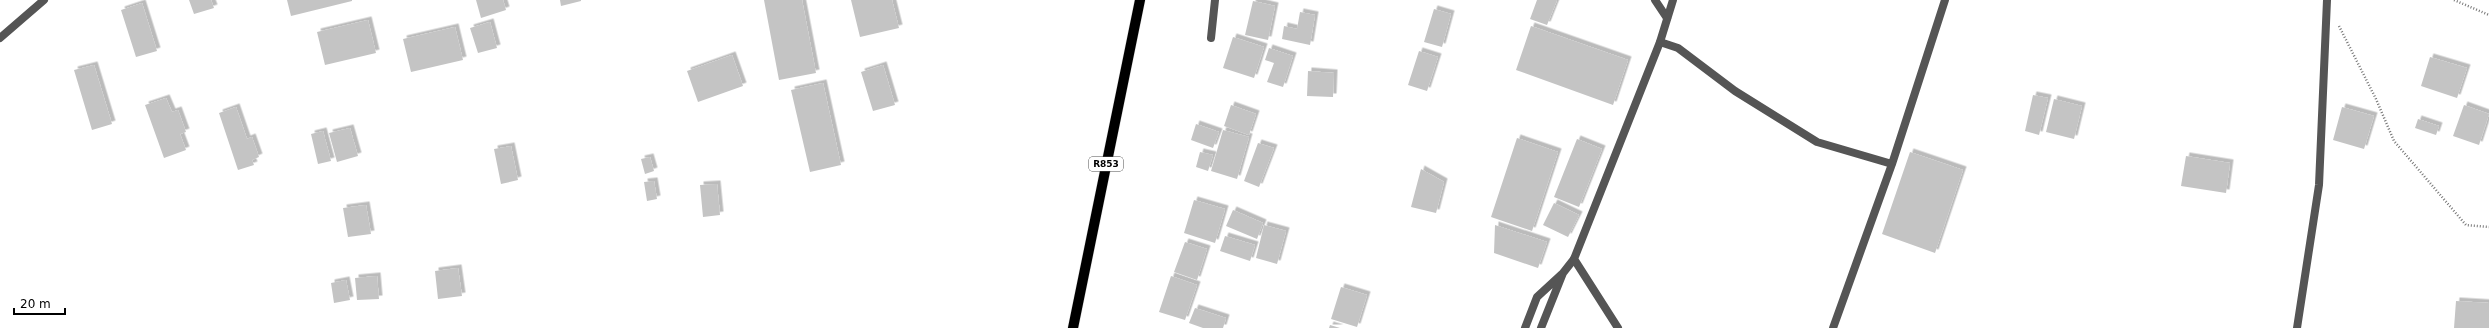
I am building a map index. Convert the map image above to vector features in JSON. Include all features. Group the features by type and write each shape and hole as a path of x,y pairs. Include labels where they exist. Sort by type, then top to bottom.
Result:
{"main road":[{"name":"R853","path":"1073,328 1140,0"}],"street":[{"path":"0,38 44,0"},
{"path":"1211,38 1215,0"},
{"path":"1655,0 1667,18"},
{"path":"1541,328 1564,273 1574,258 1660,42 1673,0"},
{"path":"1833,328 1892,164 1945,0"},
{"path":"2297,328 2319,185 2327,0"},
{"path":"1660,42 1678,48 1735,91 1817,142 1892,164"},
{"path":"1574,258 1618,328"},
{"path":"1525,328 1537,297 1564,273"}],"path":[{"path":"2454,0 2489,15"},
{"path":"2337,21 2376,99 2394,141 2466,225 2489,226"}],"building":[{"path":"189,0 211,0 214,8 194,14"},
{"path":"287,0 352,0 352,1 291,16"},
{"path":"476,0 503,0 506,10 481,18"},
{"path":"560,0 581,0 581,1 561,6"},
{"path":"764,0 802,0 816,73 779,80"},
{"path":"851,0 892,0 899,28 860,37"},
{"path":"1537,0 1557,0 1547,25 1530,19"},
{"path":"1253,1 1275,6 1268,40 1245,35"},
{"path":"142,3 157,51 136,57 121,10"},
{"path":"1434,9 1451,14 1442,47 1424,42"},
{"path":"1300,12 1315,15 1310,45 1282,39 1284,26 1297,29"},
{"path":"368,20 376,53 325,65 317,32"},
{"path":"490,22 497,48 478,53 470,28"},
{"path":"1531,26 1628,60 1613,105 1516,70"},
{"path":"455,27 463,60 411,72 403,39"},
{"path":"1233,37 1264,47 1254,78 1223,68"},
{"path":"1269,48 1293,56 1283,87 1267,82 1274,63 1265,60"},
{"path":"1419,51 1438,57 1427,91 1408,85"},
{"path":"732,55 743,86 698,102 687,71"},
{"path":"2430,57 2467,68 2457,98 2421,86"},
{"path":"94,65 112,124 92,130 74,70"},
{"path":"883,65 895,105 873,111 861,72"},
{"path":"1308,71 1334,73 1333,97 1307,96"},
{"path":"823,83 841,165 810,172 791,90"},
{"path":"2033,95 2048,98 2039,135 2025,131"},
{"path":"166,98 172,112 178,110 186,132 180,134 186,150 164,158 145,105"},
{"path":"2054,99 2082,106 2074,139 2046,132"},
{"path":"1231,105 1256,114 1249,135 1224,126"},
{"path":"2464,105 2489,114 2479,145 2453,136"},
{"path":"236,107 247,139 252,137 259,157 252,160 254,165 238,170 219,113"},
{"path":"2342,107 2374,116 2364,149 2333,140"},
{"path":"2418,119 2439,126 2436,135 2415,128"},
{"path":"1196,124 1219,132 1213,148 1191,140"},
{"path":"350,128 358,156 337,162 329,133"},
{"path":"1223,130 1249,137 1237,179 1211,171"},
{"path":"323,131 331,161 318,164 311,134"},
{"path":"1517,138 1558,152 1532,231 1491,217"},
{"path":"1577,139 1602,149 1579,207 1554,197"},
{"path":"1258,143 1274,148 1259,187 1244,181"},
{"path":"511,146 518,180 501,184 494,149"},
{"path":"1200,152 1213,155 1208,171 1196,167"},
{"path":"1910,152 1963,170 1935,253 1882,234"},
{"path":"2186,156 2230,163 2226,193 2181,186"},
{"path":"650,157 654,171 645,174 641,159"},
{"path":"1421,169 1444,182 1436,213 1411,207"},
{"path":"654,181 657,199 647,201 644,182"},
{"path":"717,184 720,215 703,217 700,185"},
{"path":"1194,200 1225,209 1215,243 1184,233"},
{"path":"1554,203 1579,215 1568,237 1543,225"},
{"path":"366,205 371,234 348,237 343,208"},
{"path":"1233,210 1263,223 1257,239 1226,226"},
{"path":"1264,225 1286,231 1277,264 1256,258"},
{"path":"1495,225 1547,242 1538,268 1494,253"},
{"path":"1225,236 1255,245 1250,261 1220,251"},
{"path":"1185,242 1207,249 1197,280 1174,272"},
{"path":"458,268 462,296 438,299 435,271"},
{"path":"377,276 379,299 357,300 355,278"},
{"path":"1171,276 1197,285 1185,320 1159,312"},
{"path":"346,280 350,300 334,303 331,283"},
{"path":"1341,287 1367,295 1357,327 1331,319"},
{"path":"2456,301 2489,303 2489,328 2454,328"},
{"path":"1195,308 1226,318 1223,328 1203,328 1189,323"},
{"path":"1330,325 1340,328 1329,328"}]}
